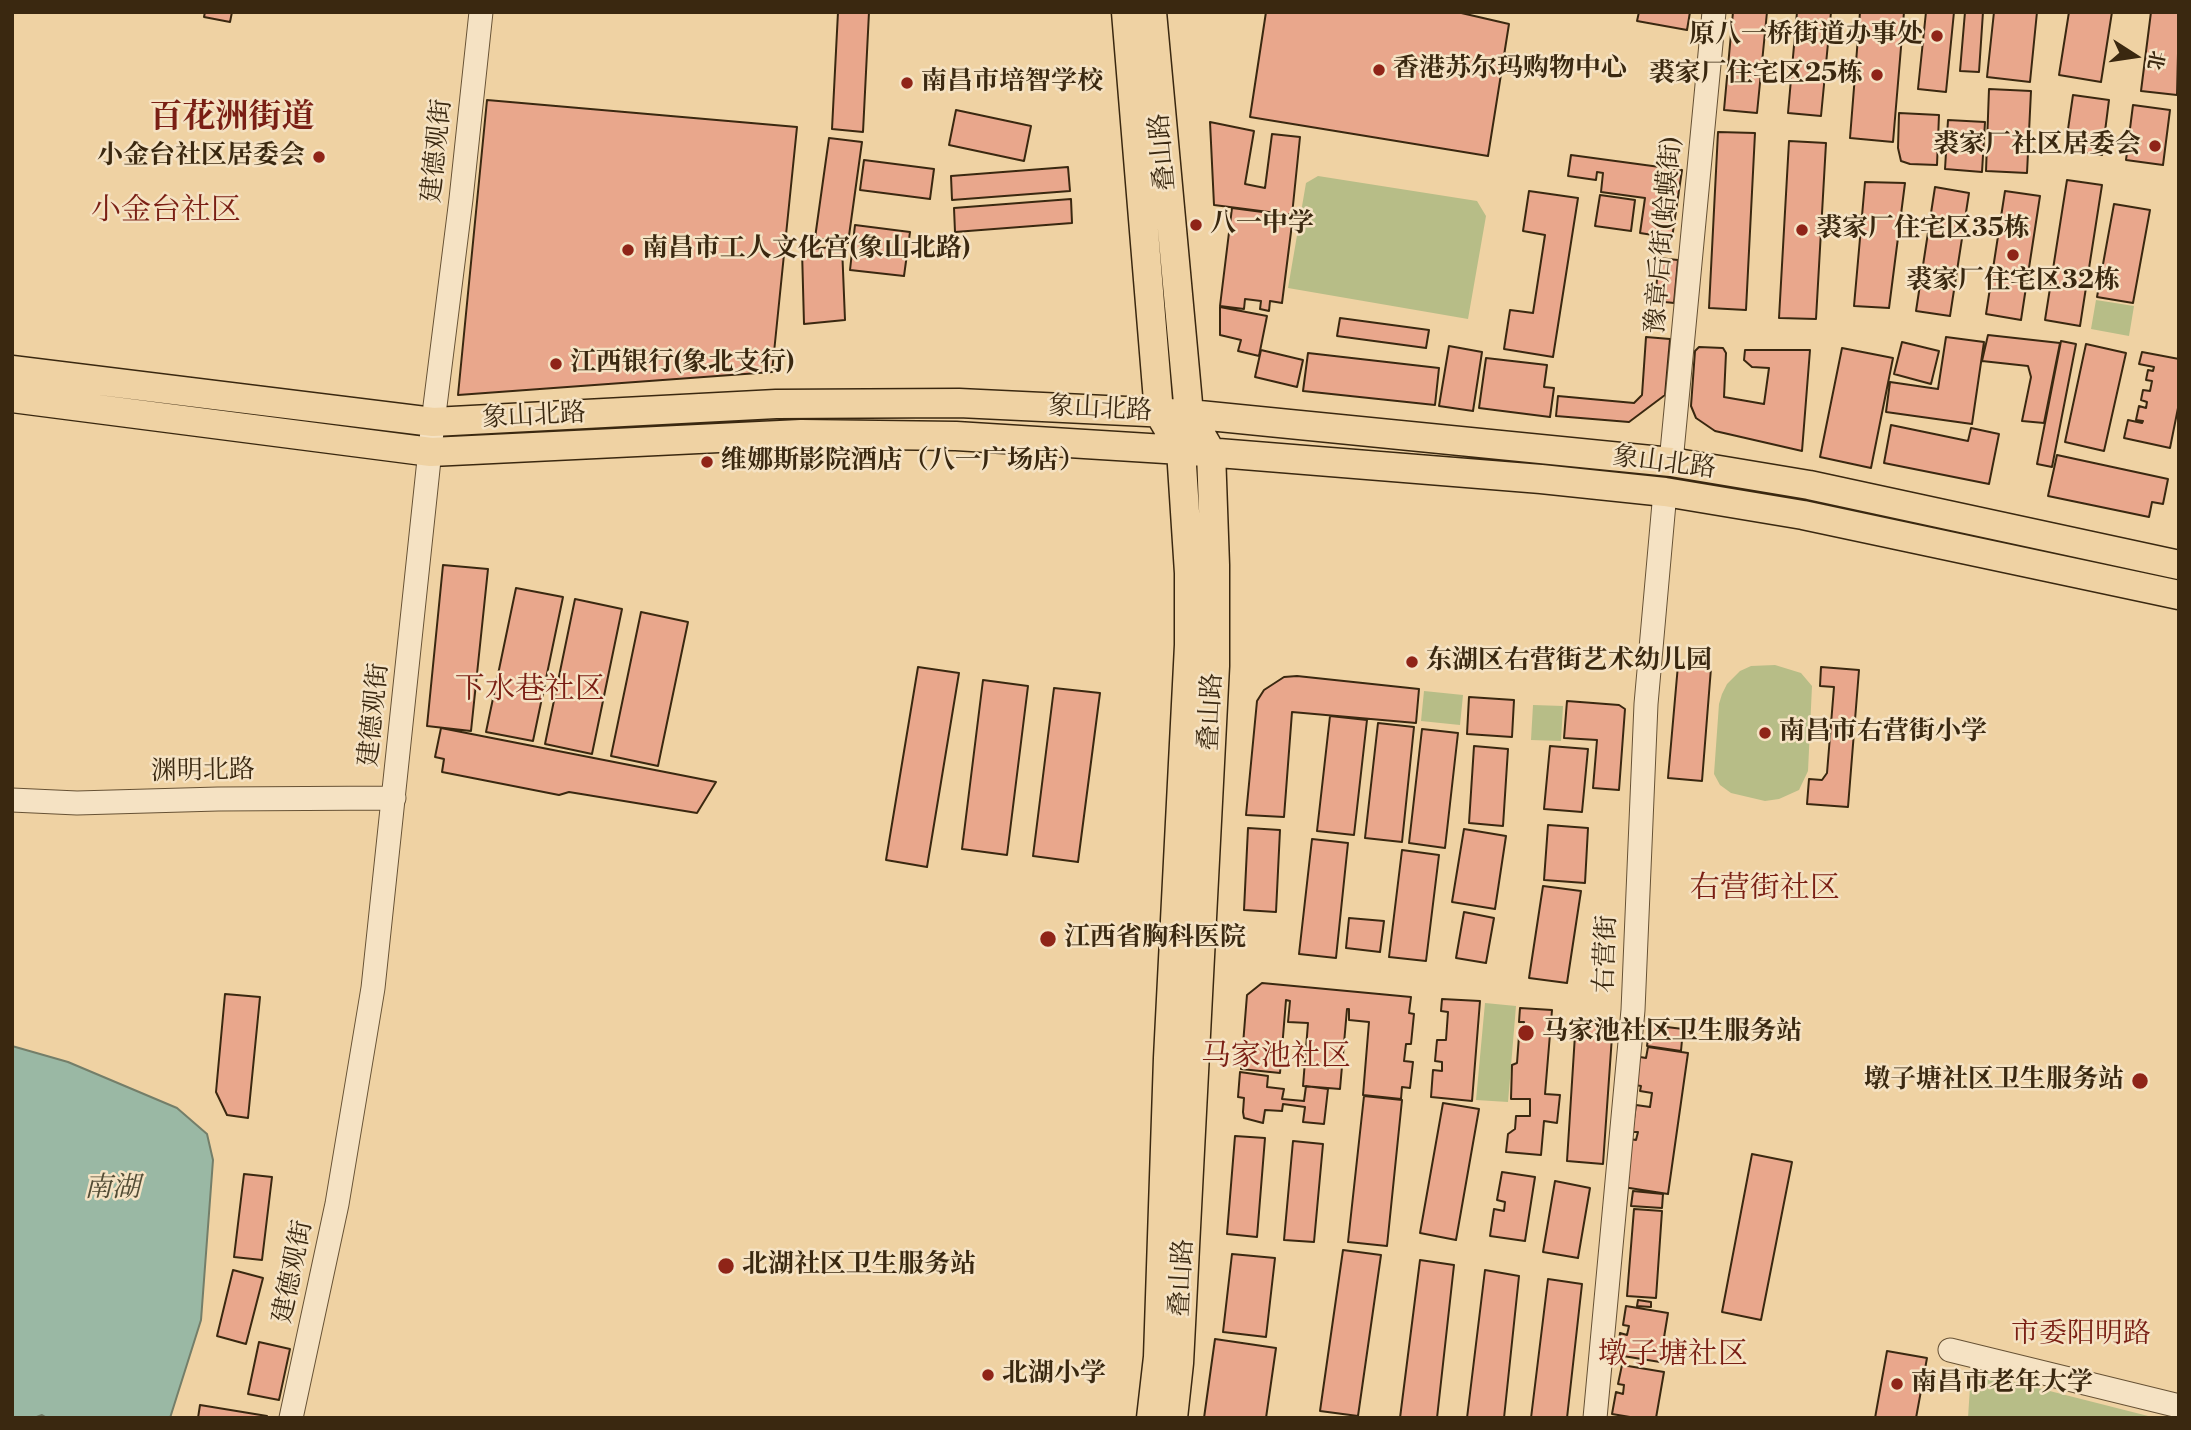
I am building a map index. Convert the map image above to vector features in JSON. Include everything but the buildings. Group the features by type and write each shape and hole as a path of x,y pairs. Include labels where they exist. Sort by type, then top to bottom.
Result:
{"main road":[{"name":"叠山路","path":"1126,12 1159,413 1181,450 1189,573 1189,645 1169,1046 1158,1357 1151,1418"},
{"name":"叠山路","path":"1152,12 1189,414 1210,452 1215,565 1214,666 1179,1363 1173,1418"},
{"name":"象山北路","path":"12,370 433,422 776,404 959,403 1189,414 1671,463 1809,485 2179,565"},
{"name":"象山北路","path":"12,398 431,452 801,434 956,436 1210,452 1541,479 1665,492 1803,514 2179,594"}],"street":[{"name":"建德观街","path":"291,1418 342,1177 373,988 433,422 481,12"},
{"name":"豫章后街(蛤蟆街)","path":"1671,463 1714,12"},
{"name":"右营街","path":"1595,1418 1633,1010 1646,704 1665,492"},
{"name":"渊明北路","path":"12,800 77,803 394,798"},
{"path":"1950,1350 2179,1406"}],"green space":[{"path":"1318,176 1477,201 1486,216 1468,319 1288,288 1306,183"},
{"path":"2096,300 2134,306 2129,336 2091,329"},
{"path":"1775,665 1801,673 1812,686 1808,771 1799,790 1779,799 1765,801 1731,793 1720,785 1714,774 1719,704 1727,684 1740,671 1751,666"},
{"path":"1424,691 1463,695 1460,725 1421,721"},
{"path":"1533,705 1563,706 1561,741 1531,740"},
{"path":"1485,1003 1516,1006 1508,1102 1476,1100"},
{"path":"1971,1371 2156,1418 1968,1418"}],"water":[{"name":"南湖","path":"12,1046 68,1062 177,1108 207,1134 213,1160 201,1320 170,1418 47,1418 42,1415 34,1418 12,1418"}],"place":[{"name":"原八一桥街道办事处","path":"1937,36"},
{"name":"香港苏尔玛购物中心","path":"1379,70"},
{"name":"裘家厂住宅区25栋","path":"1877,75"},
{"name":"南昌市培智学校","path":"907,83"},
{"name":"裘家厂社区居委会","path":"2155,146"},
{"name":"小金台社区居委会","path":"319,157"},
{"name":"八一中学","path":"1196,225"},
{"name":"裘家厂住宅区35栋","path":"1802,230"},
{"name":"南昌市工人文化宫(象山北路)","path":"628,250"},
{"name":"裘家厂住宅区32栋","path":"2013,255"},
{"name":"江西银行(象北支行)","path":"556,364"},
{"name":"维娜斯影院酒店（八一广场店）","path":"707,462"},
{"name":"东湖区右营街艺术幼儿园","path":"1412,662"},
{"name":"南昌市右营街小学","path":"1765,733"},
{"name":"江西省胸科医院","path":"1048,939"},
{"name":"马家池社区卫生服务站","path":"1526,1033"},
{"name":"墩子塘社区卫生服务站","path":"2140,1081"},
{"name":"北湖社区卫生服务站","path":"726,1266"},
{"name":"北湖小学","path":"988,1375"},
{"name":"南昌市老年大学","path":"1897,1384"}],"district":[{"name":"百花洲街道","path":"232,119"},
{"name":"小金台社区","path":"166,212"},
{"name":"下水巷社区","path":"530,691"},
{"name":"右营街社区","path":"1765,890"},
{"name":"马家池社区","path":"1276,1058"},
{"name":"市委阳明路","path":"2081,1335"},
{"name":"墩子塘社区","path":"1673,1356"}]}
